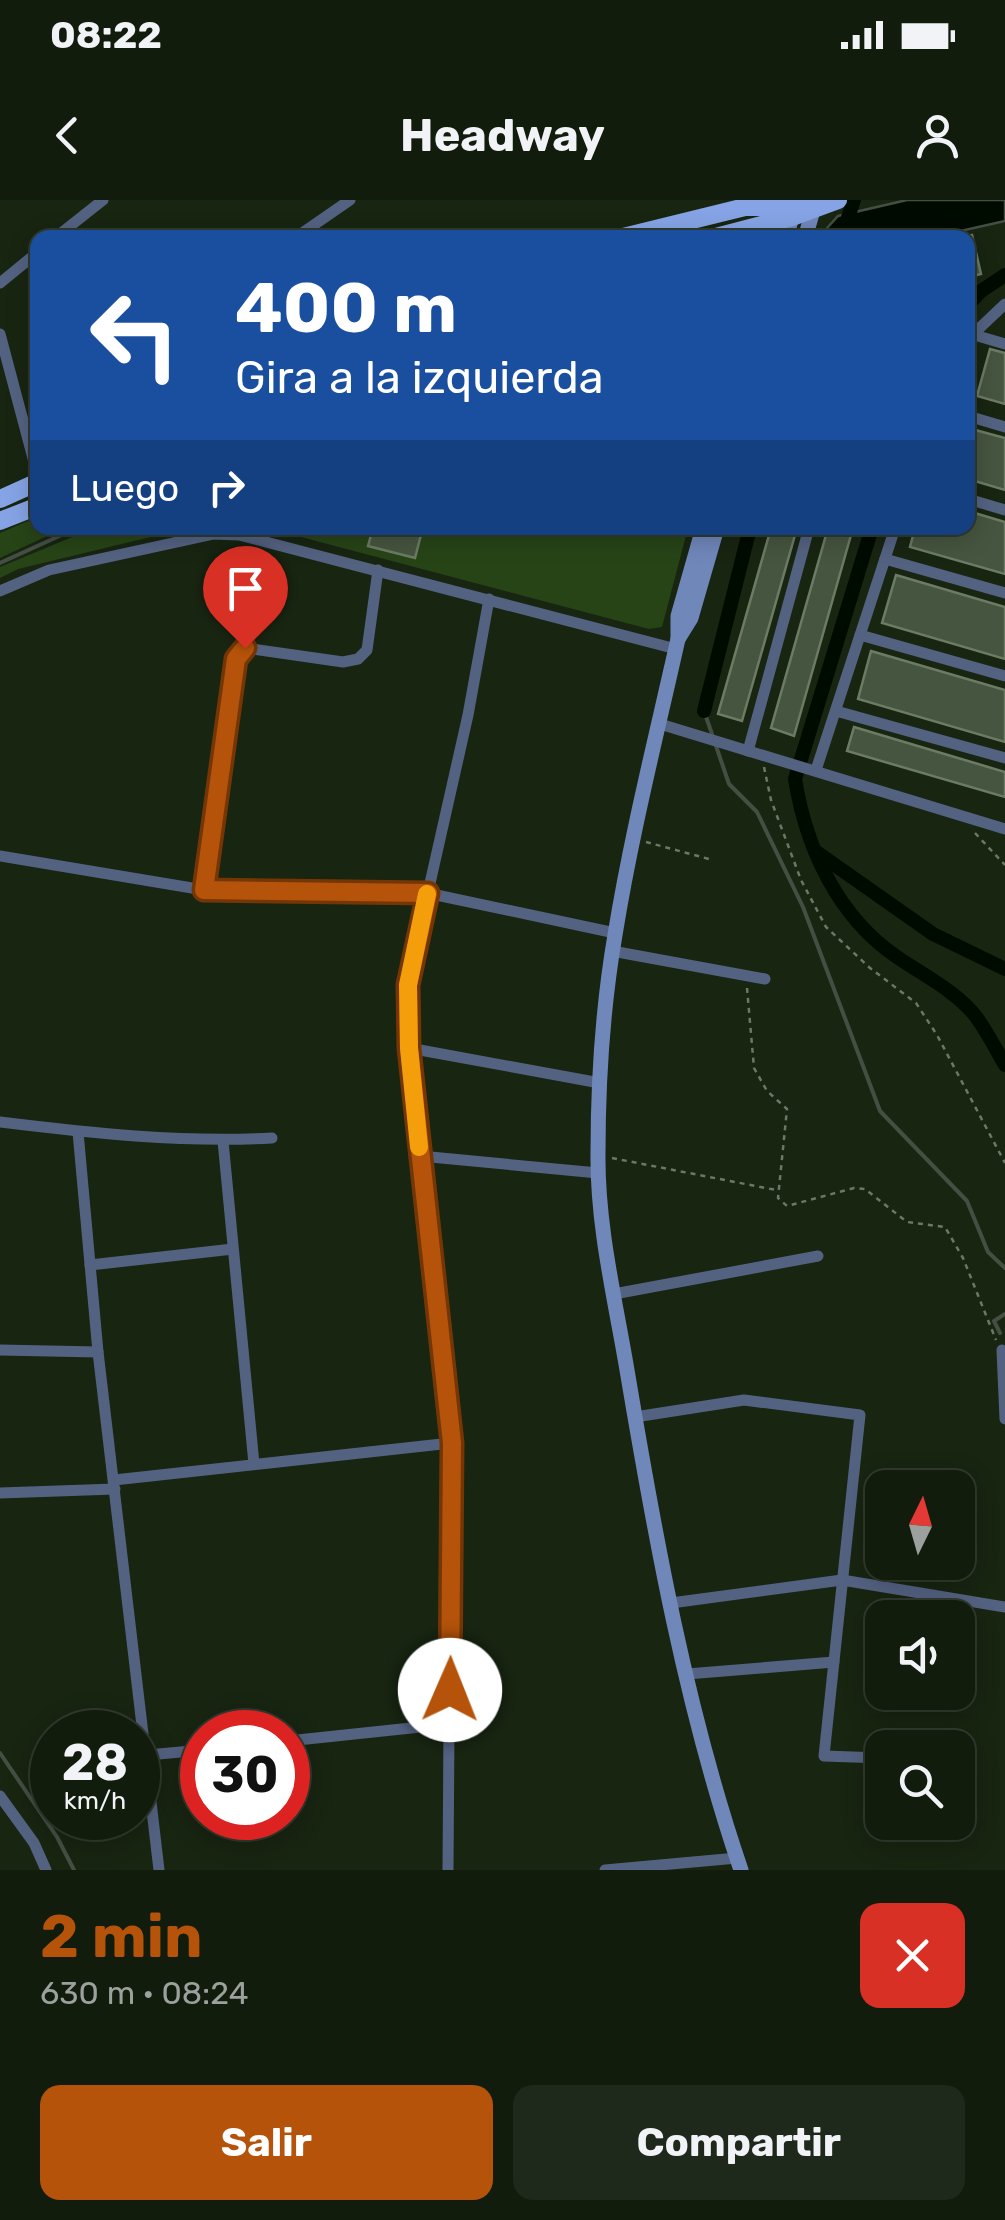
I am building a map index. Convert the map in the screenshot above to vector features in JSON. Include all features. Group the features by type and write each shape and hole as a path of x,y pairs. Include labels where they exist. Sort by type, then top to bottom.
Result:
{"main road":[{"path":"735,230 803,206 838,200"},
{"path":"650,230 752,204 803,206"},
{"path":"790,230 803,206"},
{"path":"0,499 30,484"},
{"path":"0,521 30,509"},
{"path":"701,535 678,616 677,644 612,951 600,1083 598,1173 635,1418 671,1603 739,1864"},
{"path":"677,644 691,618 715,535"}],"street":[{"path":"65,230 103,200"},
{"path":"308,230 350,201"},
{"path":"0,283 30,259"},
{"path":"975,331 1005,304"},
{"path":"0,334 30,449"},
{"path":"975,337 1005,344"},
{"path":"975,418 1005,427"},
{"path":"975,501 1005,510"},
{"path":"0,591 49,570 209,535"},
{"path":"222,535 268,541 677,644"},
{"path":"760,754 807,535"},
{"path":"816,770 894,535"},
{"path":"885,559 1005,593"},
{"path":"204,890 238,652 245,648 343,662 358,659 366,650 378,570"},
{"path":"448,1870 452,1443 409,1048 408,985 468,714 489,599"},
{"path":"860,635 1005,676"},
{"path":"836,710 1005,758"},
{"path":"660,724 1005,829"},
{"path":"0,856 204,890 428,893 615,933"},
{"path":"612,951 765,979"},
{"path":"409,1048 600,1083"},
{"path":"0,1122 78,1132 223,1141 272,1138"},
{"path":"78,1132 98,1352 142,1710"},
{"path":"223,1141 254,1464"},
{"path":"420,1156 598,1173"},
{"path":"90,1265 233,1249"},
{"path":"614,1294 818,1256"},
{"path":"0,1350 98,1352"},
{"path":"1002,1350 1005,1419"},
{"path":"635,1418 744,1400 860,1416 824,1756 865,1757"},
{"path":"0,1493 114,1484 452,1443"},
{"path":"671,1603 842,1580 1005,1607"},
{"path":"687,1674 834,1662"},
{"path":"310,1739 449,1724"},
{"path":"0,1796 34,1843 46,1870"},
{"path":"156,1840 159,1870"},
{"path":"605,1870 739,1864"}],"path":[{"path":"760,754 771,800 801,880 826,927 916,1003 1005,1163"},
{"path":"958,814 1005,865"},
{"path":"635,838 709,859"},
{"path":"746,975 754,1068 767,1090 787,1110 778,1198 787,1206 854,1188 865,1189 906,1222 945,1227 963,1258 989,1329 1002,1350"},
{"path":"598,1155 778,1190"}],"green space":[{"path":"30,520 30,535 49,535 0,558 0,533"},
{"path":"77,535 159,535 18,569 0,578 0,567"},
{"path":"293,535 686,535 662,627 649,629"}],"shaded area":[{"path":"907,200 1005,200 1005,221 965,230 825,230 838,216"}],"building":[{"path":"975,248 981,274 975,275"},
{"path":"990,349 1005,353 1005,404 977,396"},
{"path":"975,430 1005,438 1005,490 975,481"},
{"path":"975,513 1005,522 1005,574 910,547 913,535 975,535"},
{"path":"371,535 421,535 415,558 368,546"},
{"path":"769,535 795,535 742,721 718,714"},
{"path":"826,535 851,535 794,736 771,728"},
{"path":"896,575 1005,607 1005,659 882,623"},
{"path":"871,651 1005,690 1005,742 858,699"},
{"path":"854,727 1005,772 1005,797 847,751"}],"waterway":[{"path":"844,230 854,200"},
{"path":"975,297 1005,275"},
{"path":"0,563 62,535"},
{"path":"704,711 748,535"},
{"path":"870,535 795,779 800,805 828,879 858,922 876,941 969,1009 1005,1065"},
{"path":"704,711 712,734"},
{"path":"715,743 729,784 757,812 803,907 880,1111 967,1201 988,1252 1005,1268"},
{"path":"815,851 933,934 1005,969"},
{"path":"1000,1333 994,1321 1005,1314"},
{"path":"0,1753 57,1837 74,1870"}],"slow traffic":[{"path":"419,1147 409,1048 408,985 427,894"}],"route":[{"path":"245,648 236,659 204,890 428,893 408,985 409,1048 452,1443 450,1690"}]}
